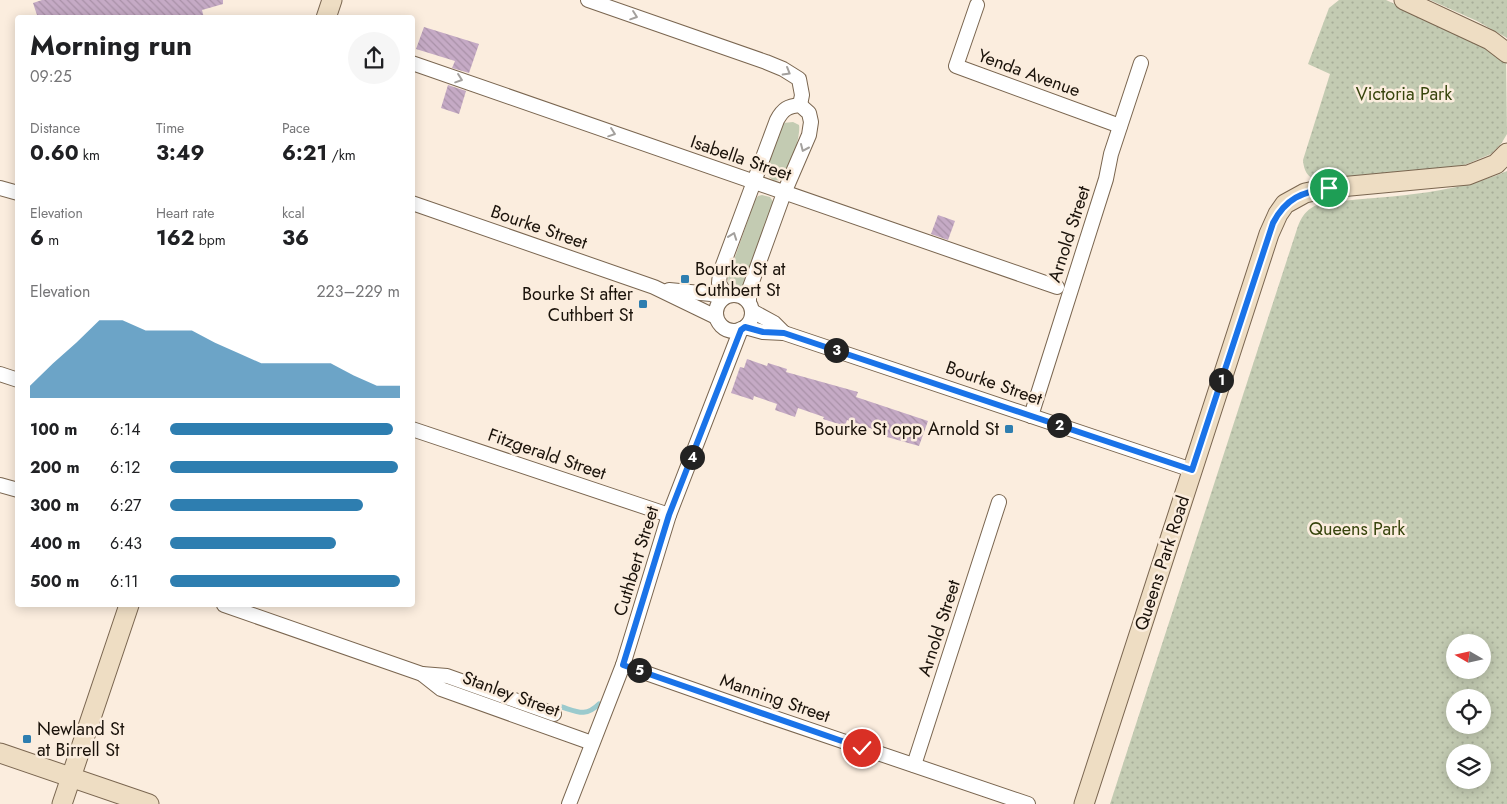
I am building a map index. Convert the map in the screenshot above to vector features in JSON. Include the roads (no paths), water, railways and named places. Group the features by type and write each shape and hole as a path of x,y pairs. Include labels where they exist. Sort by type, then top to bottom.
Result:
{"street":[{"path":"327,15 332,0"},
{"path":"588,0 783,69 799,79 802,95 800,105"},
{"path":"1404,0 1490,40 1507,53"},
{"name":"Yenda Avenue","path":"977,5 956,66 1120,126"},
{"name":"Arnold Street","path":"1031,416 1141,63"},
{"name":"Isabella Street","path":"415,64 1056,287"},
{"path":"725,297 718,283 720,273 776,120 782,110 790,106 800,105 809,113 811,122 809,135 784,193 749,290 751,306 752,318 743,328 730,331 720,325 716,317 717,306 725,297 731,294 741,296 751,306"},
{"name":"Queens Park Road","path":"1084,804 1271,229 1278,214 1285,204 1305,193 1329,188 1468,175 1496,164 1507,153"},
{"path":"0,188 15,192"},
{"name":"Bourke Street","path":"415,204 654,287 716,317"},
{"name":"Bourke Street","path":"654,287 725,297"},
{"name":"Bourke Street","path":"751,306 784,333"},
{"name":"Bourke Street","path":"743,328 763,332 784,333 1192,470"},
{"name":"Cuthbert Street","path":"569,804 623,665 669,515 743,328"},
{"path":"0,374 15,379"},
{"name":"Fitzgerald Street","path":"415,430 669,515"},
{"path":"0,484 15,489"},
{"name":"Arnold Street","path":"914,765 999,502"},
{"path":"62,804 128,607"},
{"name":"Stanley Street","path":"230,607 422,674 447,676 554,714"},
{"name":"Manning Street","path":"623,665 1028,804"},
{"name":"Stanley Street","path":"422,674 442,688 592,742"},
{"path":"0,754 149,804"}],"waterway":[{"path":"562,707 577,712 586,712 599,704"}],"place":[{"name":"Bourke St at Cuthbert St","path":"685,279"},
{"name":"Bourke St after Cuthbert St","path":"643,304"},
{"name":"Bourke St opp Arnold St","path":"1009,429"},
{"name":"Newland St at Birrell St","path":"27,739"}],"park label":[{"name":"Victoria Park","path":"1404,94"},
{"name":"Queens Park","path":"1357,529"}]}
